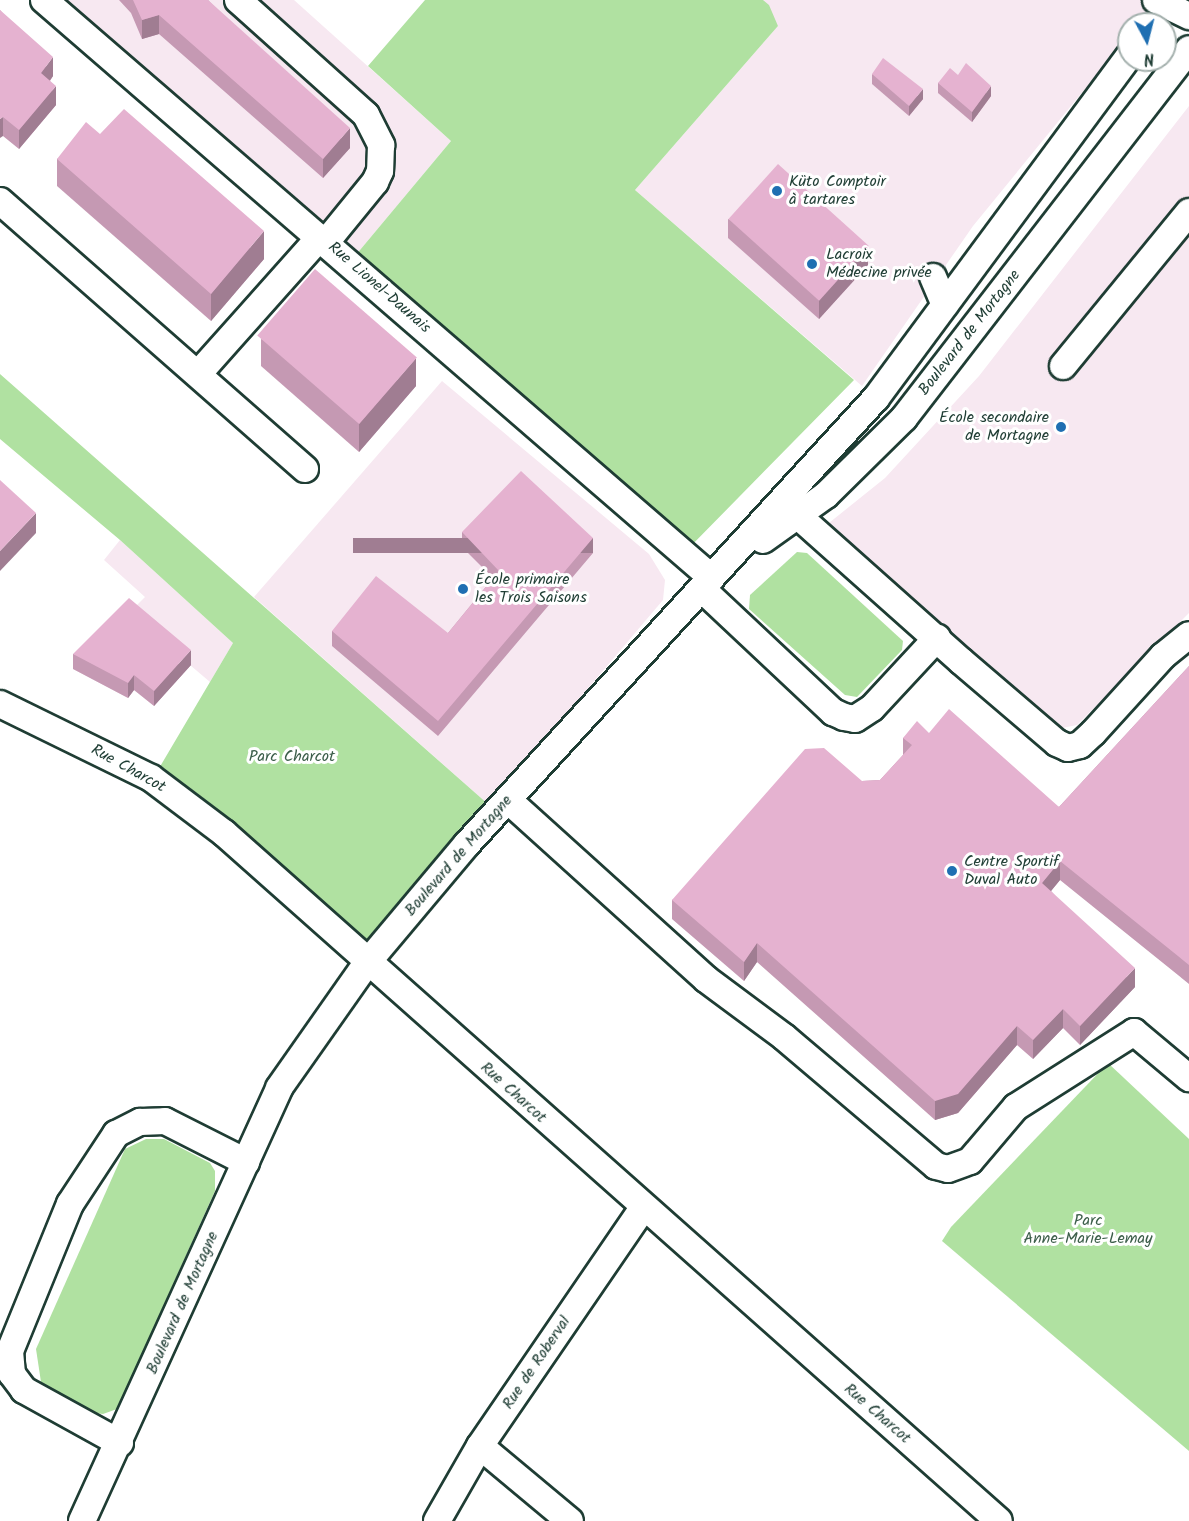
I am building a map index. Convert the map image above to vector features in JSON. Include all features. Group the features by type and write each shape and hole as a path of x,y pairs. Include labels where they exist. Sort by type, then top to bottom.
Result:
{"street":[{"path":"198,374 375,182 380,171 381,144 366,115 238,0"},
{"name":"Rue Lionel-Daunais","path":"55,3 707,583 833,712 844,717 865,715 937,638"},
{"path":"1159,8 1189,16"},
{"name":"Boulevard de Mortagne","path":"707,583 796,514 826,495 904,418 1189,49"},
{"name":"Boulevard de Mortagne","path":"82,1521 120,1443 279,1088 367,963 508,800 876,398 1117,72"},
{"path":"0,201 305,469"},
{"path":"1063,366 1189,212"},
{"path":"933,277 945,305"},
{"path":"796,514 1057,743 1068,748 1080,746 1163,656 1189,635"},
{"name":"Rue Charcot","path":"0,704 151,778 224,832 367,963 999,1521"},
{"path":"508,800 706,979 784,1037 936,1166 948,1169 970,1161 1016,1107 1134,1032 1189,1078"},
{"path":"120,1443 24,1390 12,1374 10,1350 69,1204 116,1134 140,1122 165,1121 246,1162"},
{"name":"Rue de Roberval","path":"437,1521 480,1446 643,1208"},
{"path":"480,1446 570,1521"}],"shaded area":[{"path":"44,0 294,0 451,141 350,262"},
{"path":"763,0 1155,0 1146,12 1117,12 1117,50 973,226 862,386 635,190 778,26"},
{"name":"École secondaire de Mortagne","path":"1189,106 1189,613 1077,725 1057,729 804,543 885,478 979,376"},
{"name":"École primaire les Trois Saisons","path":"442,381 649,554 665,580 663,600 489,805 254,597"},
{"path":"120,540 233,643 210,682 190,665 154,706 134,690 128,698 73,669 145,597 104,560"}],"green space":[{"path":"425,0 763,0 769,5 778,26 635,190 854,380 684,553 350,262 451,141 368,66"},
{"name":"Parc Charcot","path":"0,374 489,805 370,942 158,770 233,643 120,540 0,439"},
{"path":"797,552 807,553 903,641 902,650 857,697 845,695 749,609 750,595"},
{"name":"Parc Anne-Marie-Lemay","path":"1108,1063 1189,1139 1189,1451 942,1241 951,1227"},
{"path":"146,1139 164,1139 210,1163 215,1171 215,1191 117,1409 103,1414 87,1412 41,1382 36,1349 125,1149"}],"building":[{"path":"133,0 208,0 350,128 323,159 159,15 142,20"},
{"path":"0,10 53,57 41,73 56,86 19,130 3,117 0,119"},
{"path":"883,58 923,89 909,106 872,74"},
{"path":"966,63 991,86 972,112 938,83 950,68 958,75"},
{"path":"124,109 264,231 211,294 57,159 86,122 100,134"},
{"path":"778,164 869,246 819,301 728,219"},
{"path":"315,269 417,358 359,424 257,335"},
{"path":"521,471 593,538 438,721 332,631 376,576 448,633 499,571 462,532"},
{"path":"0,480 36,513 0,551"},
{"path":"129,598 191,650 154,691 134,675 128,683 73,654"},
{"name":"Centre Sportif Duval Auto","path":"1189,666 1189,965 1060,861 1042,883 1135,968 1080,1026 1063,1009 1033,1040 1017,1026 958,1094 935,1101 757,943 744,962 672,900 805,749 824,748 862,781 880,780 912,745 903,738 917,721 929,733 949,709 1059,807"}],"place":[{"name":"Küto Comptoir à tartares","path":"777,191"},
{"name":"Lacroix Médecine privée","path":"812,264"},
{"name":"École secondaire de Mortagne","path":"1061,427"},
{"name":"École primaire les Trois Saisons","path":"463,589"},
{"name":"Centre Sportif Duval Auto","path":"952,871"}]}
